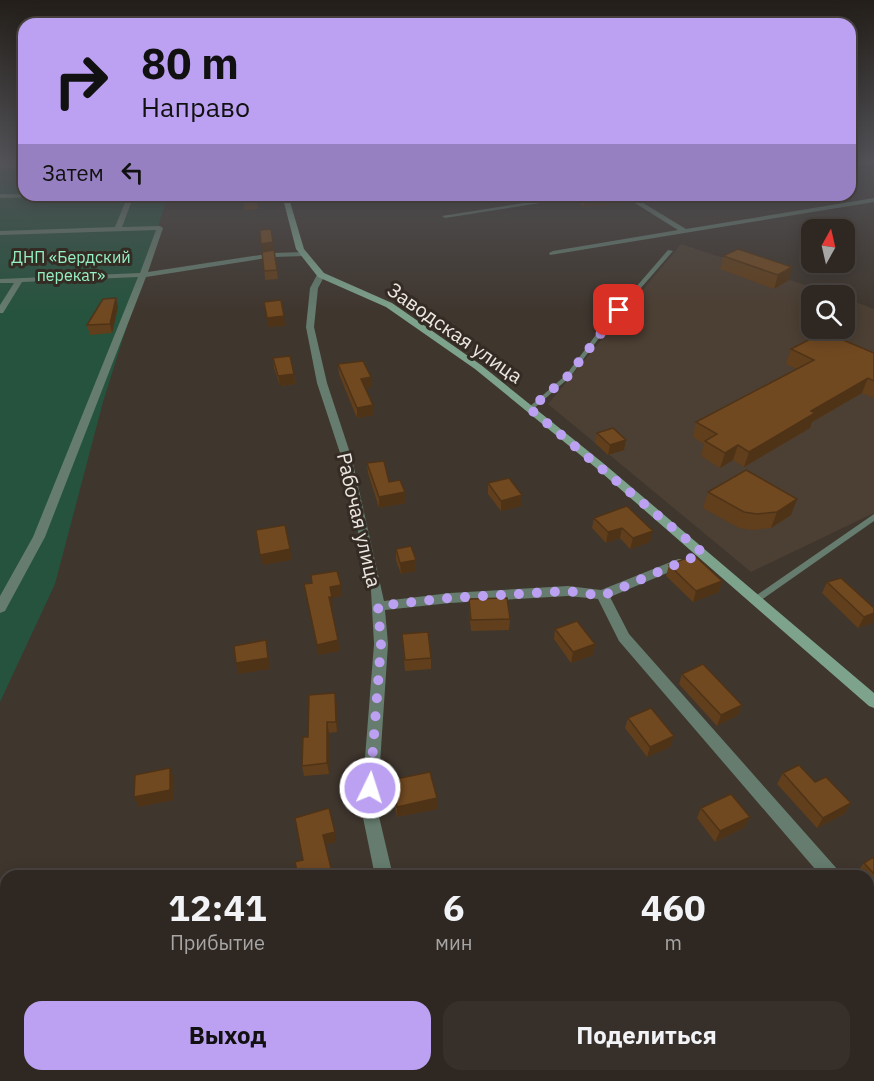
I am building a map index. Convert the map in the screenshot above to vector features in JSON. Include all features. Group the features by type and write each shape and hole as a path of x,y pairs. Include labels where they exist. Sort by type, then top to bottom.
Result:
{"street":[{"path":"118,229 125,211"},
{"name":"Заводская улица","path":"290,211 300,249 321,275 389,304 478,366 703,553 874,702"},
{"path":"445,216 476,211"},
{"path":"652,211 685,231"},
{"path":"553,253 804,211"},
{"path":"0,233 160,228 128,316 97,387 39,537 0,608"},
{"path":"0,281 141,275 273,255 304,254"},
{"name":"Рабочая улица","path":"321,275 314,288 310,327 322,383 346,459 378,606 381,644 369,808 383,870"},
{"path":"0,312 20,280"},
{"path":"378,606 450,598 568,591 602,596 703,553"},
{"path":"602,596 624,637 827,870"}],"lane":[{"path":"530,409 568,376 606,325 670,251"},
{"path":"757,599 874,517"}],"shaded area":[{"path":"681,244 806,285 801,285 801,339 855,339 855,302 874,309 874,513 751,572 548,404"}],"green space":[{"name":"ДНП «Бердский перекат»","path":"0,211 163,211 103,402 55,584 0,702"}],"building":[{"path":"271,229 273,242 261,244 260,230"},
{"path":"738,249 792,267 778,275 723,256"},
{"path":"274,250 277,270 264,271 262,252"},
{"path":"116,298 110,324 87,325 103,299"},
{"path":"281,300 284,316 267,318 264,302"},
{"path":"810,339 841,339 874,353 874,381 868,378 811,411 815,413 749,452 738,445 725,453 705,441 717,434 696,422 814,360 791,349"},
{"path":"290,356 294,374 278,376 273,358"},
{"path":"363,361 371,377 361,379 373,405 357,408 338,364"},
{"path":"613,428 626,440 610,445 597,433"},
{"path":"384,461 389,482 400,480 405,492 379,497 367,463"},
{"path":"746,470 797,499 777,512 757,514 744,512 708,492"},
{"path":"509,478 522,495 501,501 488,483"},
{"path":"627,506 653,531 633,538 622,528 608,532 594,518"},
{"path":"285,525 290,549 260,555 256,530"},
{"path":"411,546 416,560 400,563 396,549"},
{"path":"694,555 722,581 696,591 669,565"},
{"path":"337,571 341,585 330,587 332,597 329,597 338,640 317,645 304,584 312,583 311,575"},
{"path":"841,578 874,608 874,613 864,617 827,582"},
{"path":"507,598 510,619 471,620 469,599"},
{"path":"577,621 595,644 573,652 555,629"},
{"path":"428,632 431,658 405,660 402,634"},
{"path":"266,640 268,658 236,663 234,646"},
{"path":"703,664 742,705 721,715 682,674"},
{"path":"335,693 336,722 327,722 327,763 302,766 303,737 308,737 309,695"},
{"path":"651,708 674,736 650,747 628,718"},
{"path":"799,765 815,782 826,777 851,803 823,818 783,773"},
{"path":"170,768 170,790 134,797 135,775"},
{"path":"430,772 437,798 397,807 391,780"},
{"path":"731,794 750,817 720,831 701,808"},
{"path":"329,808 335,832 323,835 332,870 297,870 295,862 303,860 295,818"},
{"path":"874,857 874,870 870,870 864,863"}],"route":[{"path":"370,788 381,644 378,606 450,598 568,591 602,596 703,553 530,409 568,376 619,310"}]}
